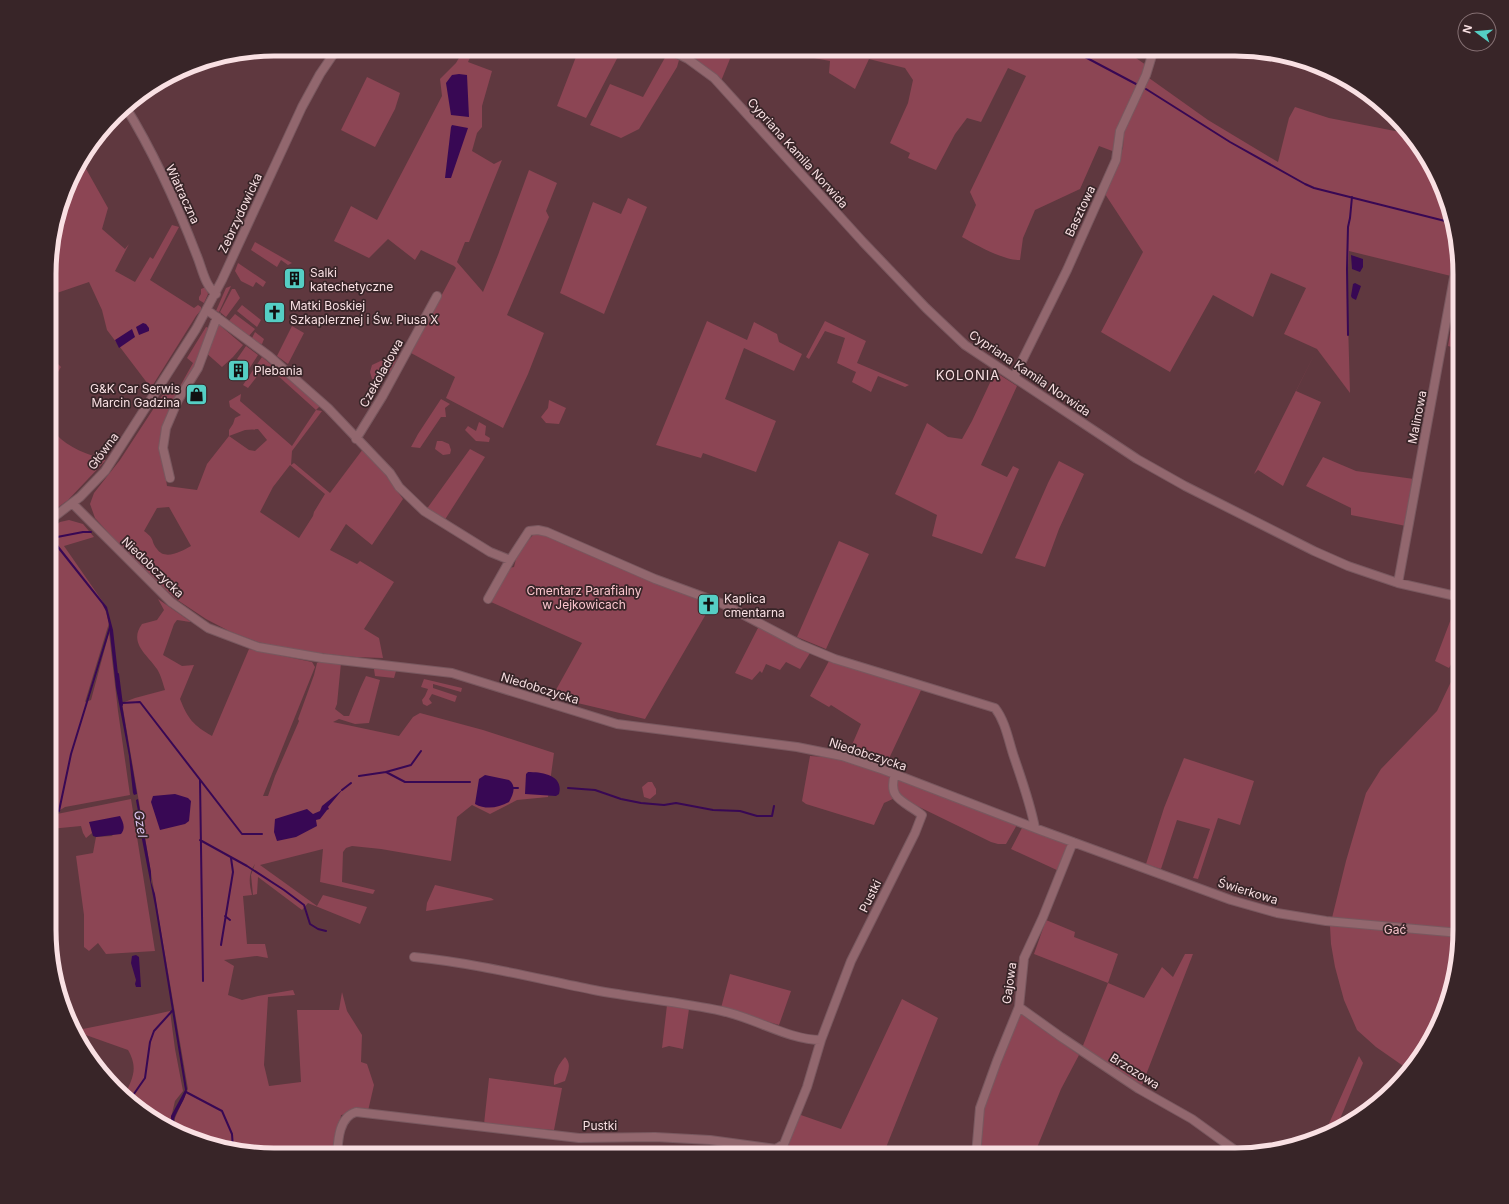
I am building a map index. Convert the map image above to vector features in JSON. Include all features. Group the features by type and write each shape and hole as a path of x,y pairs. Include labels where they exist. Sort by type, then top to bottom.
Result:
{"street":[{"name":"Zebrzydowicka","path":"161,385 216,294 302,107 320,74 332,56"},
{"name":"Cypriana Kamila Norwida","path":"682,56 714,78 858,237 926,308 966,345 1138,459 1185,486 1314,551 1348,566 1398,583 1453,595"},
{"name":"Basztowa","path":"1014,377 1067,270 1105,187 1116,160 1120,131 1146,75 1152,56"},
{"name":"Wiatraczna","path":"128,112 165,181 183,220 208,285 216,294"},
{"name":"Malinowa","path":"1398,583 1453,283"},
{"name":"Czekoladowa","path":"356,439 382,397 437,296"},
{"path":"207,310 269,356 328,408 390,473 399,487 424,512 490,552 510,560"},
{"path":"170,478 163,448 166,428 178,400 198,368 217,317"},
{"name":"Główna","path":"56,515 93,485 105,471 161,385"},
{"name":"Niedobczycka","path":"72,503 171,602 208,628 258,647 322,658 452,673 617,724 797,747 842,756 895,774 1037,829"},
{"path":"488,599 510,560 529,531 538,530 547,532 655,579 722,604 799,644 835,659 995,708 1000,715 1006,730 1037,829"},
{"name":"Pustki","path":"778,1148 784,1144 851,961 922,815 900,800 895,794 892,788 895,774"},
{"name":"Świerkowa","path":"1037,829 1231,900 1277,913 1326,921 1453,932"},
{"name":"Gajowa","path":"977,1148 980,1108 1019,1007 1024,958 1043,917 1073,842"},
{"path":"414,957 444,960 596,990 723,1012 744,1017 807,1040 821,1040"},
{"name":"Brzozowa","path":"1019,1007 1139,1089 1192,1120 1232,1148"},
{"name":"Pustki","path":"338,1148 342,1125 350,1114 356,1112 579,1138 655,1137 702,1140 768,1148"}],"green space":[{"path":"460,56 471,56 468,62 492,71 482,106 482,127 477,133 472,151 494,164 502,160 469,242 465,242 457,262 483,292 529,170 557,183 546,211 549,217 507,315 544,333 528,374 503,428 446,398 455,377 411,353 456,268 421,250 415,260 388,239 369,258 334,241 351,206 377,220 442,96 440,79 456,63"},
{"path":"576,56 618,56 586,118 557,106"},
{"path":"666,56 671,56 679,60 677,67 639,129 621,138 590,125 610,84 643,97"},
{"path":"694,56 731,56 721,81 693,58"},
{"path":"808,56 1133,56 1146,65 1115,152 1099,146 1080,189 1035,210 1023,238 1020,260 1014,260 983,248 962,237 976,205 970,192 1026,76 1008,68 981,122 967,118 955,134 936,170 908,158 910,153 890,143 908,103 913,80 905,68 869,59 855,89 829,73 830,61"},
{"path":"367,77 400,93 395,109 375,147 341,130"},
{"path":"1149,78 1208,120 1278,162 1289,118 1295,107 1329,118 1401,132 1424,165 1446,218 1453,260 1451,276 1349,251 1347,287 1350,393 1317,349 1284,334 1306,288 1271,273 1253,317 1213,295 1170,372 1101,332 1143,252 1105,194 1123,148 1124,129"},
{"path":"85,167 108,208 102,229 125,249 129,244 115,271 135,282 150,257 153,259 172,225 179,227 150,280 194,308 198,305 201,307 201,310 151,388 107,330 102,310 89,282 56,293 56,260 63,218 73,191"},
{"path":"628,198 647,207 604,314 560,293 593,202 621,214"},
{"path":"255,242 292,263 288,265 281,260 277,267 251,250"},
{"path":"238,263 266,282 263,287 256,282 253,287 241,281 235,271"},
{"path":"231,286 219,312 216,311 226,288"},
{"path":"206,287 208,294 204,303 199,300 199,297 201,294 201,289"},
{"path":"232,289 235,289 240,298 226,317 220,312"},
{"path":"242,305 261,320 257,327 237,311"},
{"path":"235,314 255,329 249,336 229,321"},
{"path":"1453,317 1453,347 1448,346"},
{"path":"707,321 747,340 754,322 777,334 779,342 802,354 794,371 744,348 725,399 776,421 756,472 703,453 701,458 656,445"},
{"path":"825,321 866,341 857,363 909,385 905,387 878,376 871,392 852,382 856,372 837,363 845,338 825,331 809,359 806,357"},
{"path":"216,322 243,345 222,367 205,352"},
{"path":"292,326 304,333 288,364 277,356"},
{"path":"206,327 209,328 196,369 182,390 179,388 193,363 187,358"},
{"path":"255,332 264,339 262,344 258,343 252,338"},
{"path":"246,346 258,355 249,369 237,359"},
{"path":"1317,349 1296,391 1321,402 1283,486 1258,470 1254,474"},
{"path":"262,357 320,406 316,410 266,365 248,388 243,385"},
{"path":"389,357 395,357 399,362 391,373 387,372 378,381 372,379 370,372 372,365"},
{"path":"56,362 61,367 58,372 56,372"},
{"path":"995,372 1017,386 981,465 1007,477 1013,466 1019,469 982,554 932,536 937,515 895,494 927,423 948,437 962,439"},
{"path":"169,385 181,391 162,453 167,486 197,490 207,464 229,436 229,430 235,418 241,415 230,407 229,401 241,394 240,401 292,446 316,410 322,411 292,451 291,465 294,463 330,493 363,449 380,467 403,499 372,545 346,524 330,550 357,564 360,561 394,582 364,629 379,638 383,658 356,657 289,650 258,642 229,631 206,619 176,599 149,575 95,518 90,504 94,493 120,460","holes":["258,429 267,440 255,451 249,450 229,436 245,430","290,465 325,494 299,538 260,512 273,487","169,507 191,546 174,554 169,555 160,553 152,538 144,531 157,508"]},
{"path":"441,399 450,404 445,408 446,417 441,417 420,448 411,447 418,434"},
{"path":"549,400 566,408 559,424 546,423 541,417 548,408"},
{"path":"479,422 486,426 485,435 490,438 489,442 476,441 465,430 468,426 476,431"},
{"path":"56,434 73,447 106,460 68,500 56,509"},
{"path":"437,441 442,441 449,444 451,450 450,454 443,455 435,449"},
{"path":"470,449 485,457 444,521 426,510"},
{"path":"1323,457 1356,471 1414,479 1406,526 1351,515 1351,508 1306,486"},
{"path":"1059,461 1084,474 1059,529 1045,567 1015,558"},
{"path":"69,520 83,524 94,537 64,546 103,602 109,623 85,702 91,700 109,633 130,795 65,807 56,813 56,525 60,522"},
{"name":"Cmentarz Parafialny w Jejkowicach","path":"542,533 713,602 645,719 552,697 582,643 491,602 509,568 514,567 516,559 525,544 534,534"},
{"path":"839,541 869,554 826,649 797,637"},
{"path":"158,599 191,622 177,620 174,624 163,655 182,666 194,665 180,699 192,721 212,736 249,649 312,662 315,667 263,796 268,796 299,721 298,719 317,663 319,662 341,663 337,704 335,709 344,716 349,716 366,676 380,680 369,723 355,724 339,719 333,722 399,736 413,717 420,713 483,730 554,753 548,797 517,800 490,814 472,805 457,817 451,861 381,849 352,846 346,848 343,852 342,882 375,890 373,894 320,882 323,849 260,865 317,906 323,895 367,907 360,924 308,903 302,910 258,877 257,894 253,895 251,875 255,864 251,871 250,886 252,895 243,896 247,944 265,944 268,958 257,956 224,960 234,966 228,995 242,1000 293,990 295,995 268,997 264,1065 269,1086 301,1082 297,1010 339,1010 342,992 347,1011 362,1035 361,1062 367,1064 374,1085 368,1111 341,1115 337,1148 260,1148 232,1144 204,1136 175,1124 175,1118 188,1089 122,703 165,690 158,671 141,648 137,637 138,631 142,624 157,620 164,610"},
{"path":"1453,614 1453,661 1449,668 1435,661"},
{"path":"759,626 810,653 800,669 786,662 780,670 766,664 762,673 760,671 752,680 735,673"},
{"path":"831,660 923,686 886,765 887,766 848,754 861,724 831,705 829,707 810,696 829,661"},
{"path":"374,669 394,669 396,671 394,678 375,676"},
{"name":"Gać","path":"1453,678 1453,944 1446,986 1436,1013 1424,1039 1405,1067 1376,1047 1357,1030 1344,1000 1335,967 1330,926 1346,861 1366,793 1381,769 1437,711"},
{"path":"424,679 462,688 461,692 433,684 433,688 457,696 455,702 432,694 429,699 432,703 427,706 423,704 422,700 428,689 421,687"},
{"path":"810,756 831,758 891,776 889,785 895,798 884,803 874,825 806,804 802,801"},
{"path":"1184,758 1254,781 1240,825 1218,818 1198,879 1193,878 1210,829 1177,820 1161,869 1146,864 1164,808"},
{"path":"898,780 1018,823 1006,844 991,842 911,803 903,797 897,789"},
{"path":"648,782 652,782 656,789 656,794 650,799 644,797 642,787"},
{"path":"131,799 155,951 106,954 98,943 89,951 84,947 84,915 76,856 93,853 96,837 113,836 90,822 92,833 86,838 81,826 56,828 56,814"},
{"path":"1022,828 1026,828 1068,845 1059,871 1011,849"},
{"path":"435,885 494,900 426,911 427,903"},
{"path":"1046,920 1075,932 1074,937 1118,954 1108,983 1034,954"},
{"path":"1185,954 1193,954 1142,1085 1082,1048 1108,983 1144,998 1162,967 1173,977"},
{"path":"730,974 791,991 779,1025 721,1008"},
{"path":"902,999 938,1018 886,1148 864,1148 860,1146 859,1148 780,1148 788,1141 798,1114 841,1129"},
{"path":"667,1005 689,1009 683,1049 669,1046 662,1048"},
{"path":"170,1011 183,1091 175,1101 170,1121 141,1103 127,1091 132,1079 134,1068 128,1050 83,1034 81,1029"},
{"path":"1021,1014 1079,1055 1061,1089 1037,1148 980,1148 981,1124 984,1110 992,1081"},
{"path":"1359,1056 1363,1063 1339,1121 1328,1127"},
{"path":"565,1057 569,1065 565,1081 554,1085 556,1070"},
{"path":"489,1078 562,1088 554,1130 484,1124"}],"water":[{"path":"452,75 467,75 469,117 451,115 446,83"},
{"path":"452,125 468,128 451,178 445,178 451,127"},
{"path":"1351,255 1363,259 1363,267 1360,272 1352,269"},
{"path":"1355,283 1361,286 1356,300 1351,296 1353,284"},
{"path":"143,323 149,328 149,331 139,335 136,327"},
{"path":"132,329 135,337 119,348 115,340"},
{"path":"56,543 107,607 113,630 120,692 137,794 134,795 129,756 116,688 109,625 106,611 56,546"},
{"path":"528,772 551,776 558,783 560,788 559,794 556,796 525,794 526,774"},
{"path":"485,775 509,780 511,782 514,791 509,802 492,808 475,804 479,779"},
{"path":"343,789 328,807 329,809 320,819 316,820 317,826 296,837 277,841 274,832 275,819 307,809 313,814 320,811 322,806"},
{"path":"175,794 188,798 191,801 189,821 185,824 160,830 151,802 153,796"},
{"path":"138,799 151,872 151,882 155,894 187,1089 173,1123 171,1122 171,1116 185,1090 136,800"},
{"path":"120,816 124,827 121,834 96,837 93,836 89,822"},
{"path":"136,955 139,957 141,987 136,987 136,980 131,963 132,956"}],"waterway":[{"path":"1083,56 1136,84"},
{"path":"1146,89 1230,142 1314,188 1447,221"},
{"path":"1348,335 1348,227 1352,197"},
{"path":"56,537 91,532"},
{"path":"59,811 71,754 110,627"},
{"name":"Gzel","path":"118,674 122,705"},
{"path":"122,703 140,702 242,834 262,834"},
{"path":"386,772 411,765 421,751"},
{"path":"359,776 386,772 405,782 470,782"},
{"path":"200,780 203,981"},
{"path":"342,790 351,783"},
{"path":"513,788 518,788"},
{"path":"568,788 595,790 621,799 641,803 664,805 676,803 713,810 740,811 757,816 772,816 774,806"},
{"path":"200,840 247,866 284,890 304,905 310,924 318,929 326,931"},
{"path":"221,945 233,872 231,858"},
{"path":"225,916 230,920"},
{"path":"132,1096 145,1078 150,1042 154,1031 173,1010"},
{"path":"186,1092 222,1111 232,1134 233,1144"}],"place":[{"name":"Salki katechetyczne","path":"294,279"},
{"name":"Matki Boskiej Szkaplerznej i Św. Piusa X","path":"274,312"},
{"name":"Plebania","path":"238,370"},
{"name":"G&K Car Serwis Marcin Gadzina","path":"196,395"},
{"name":"Kaplica cmentarna","path":"708,605"}],"district":[{"name":"KOLONIA","path":"968,375"}]}
